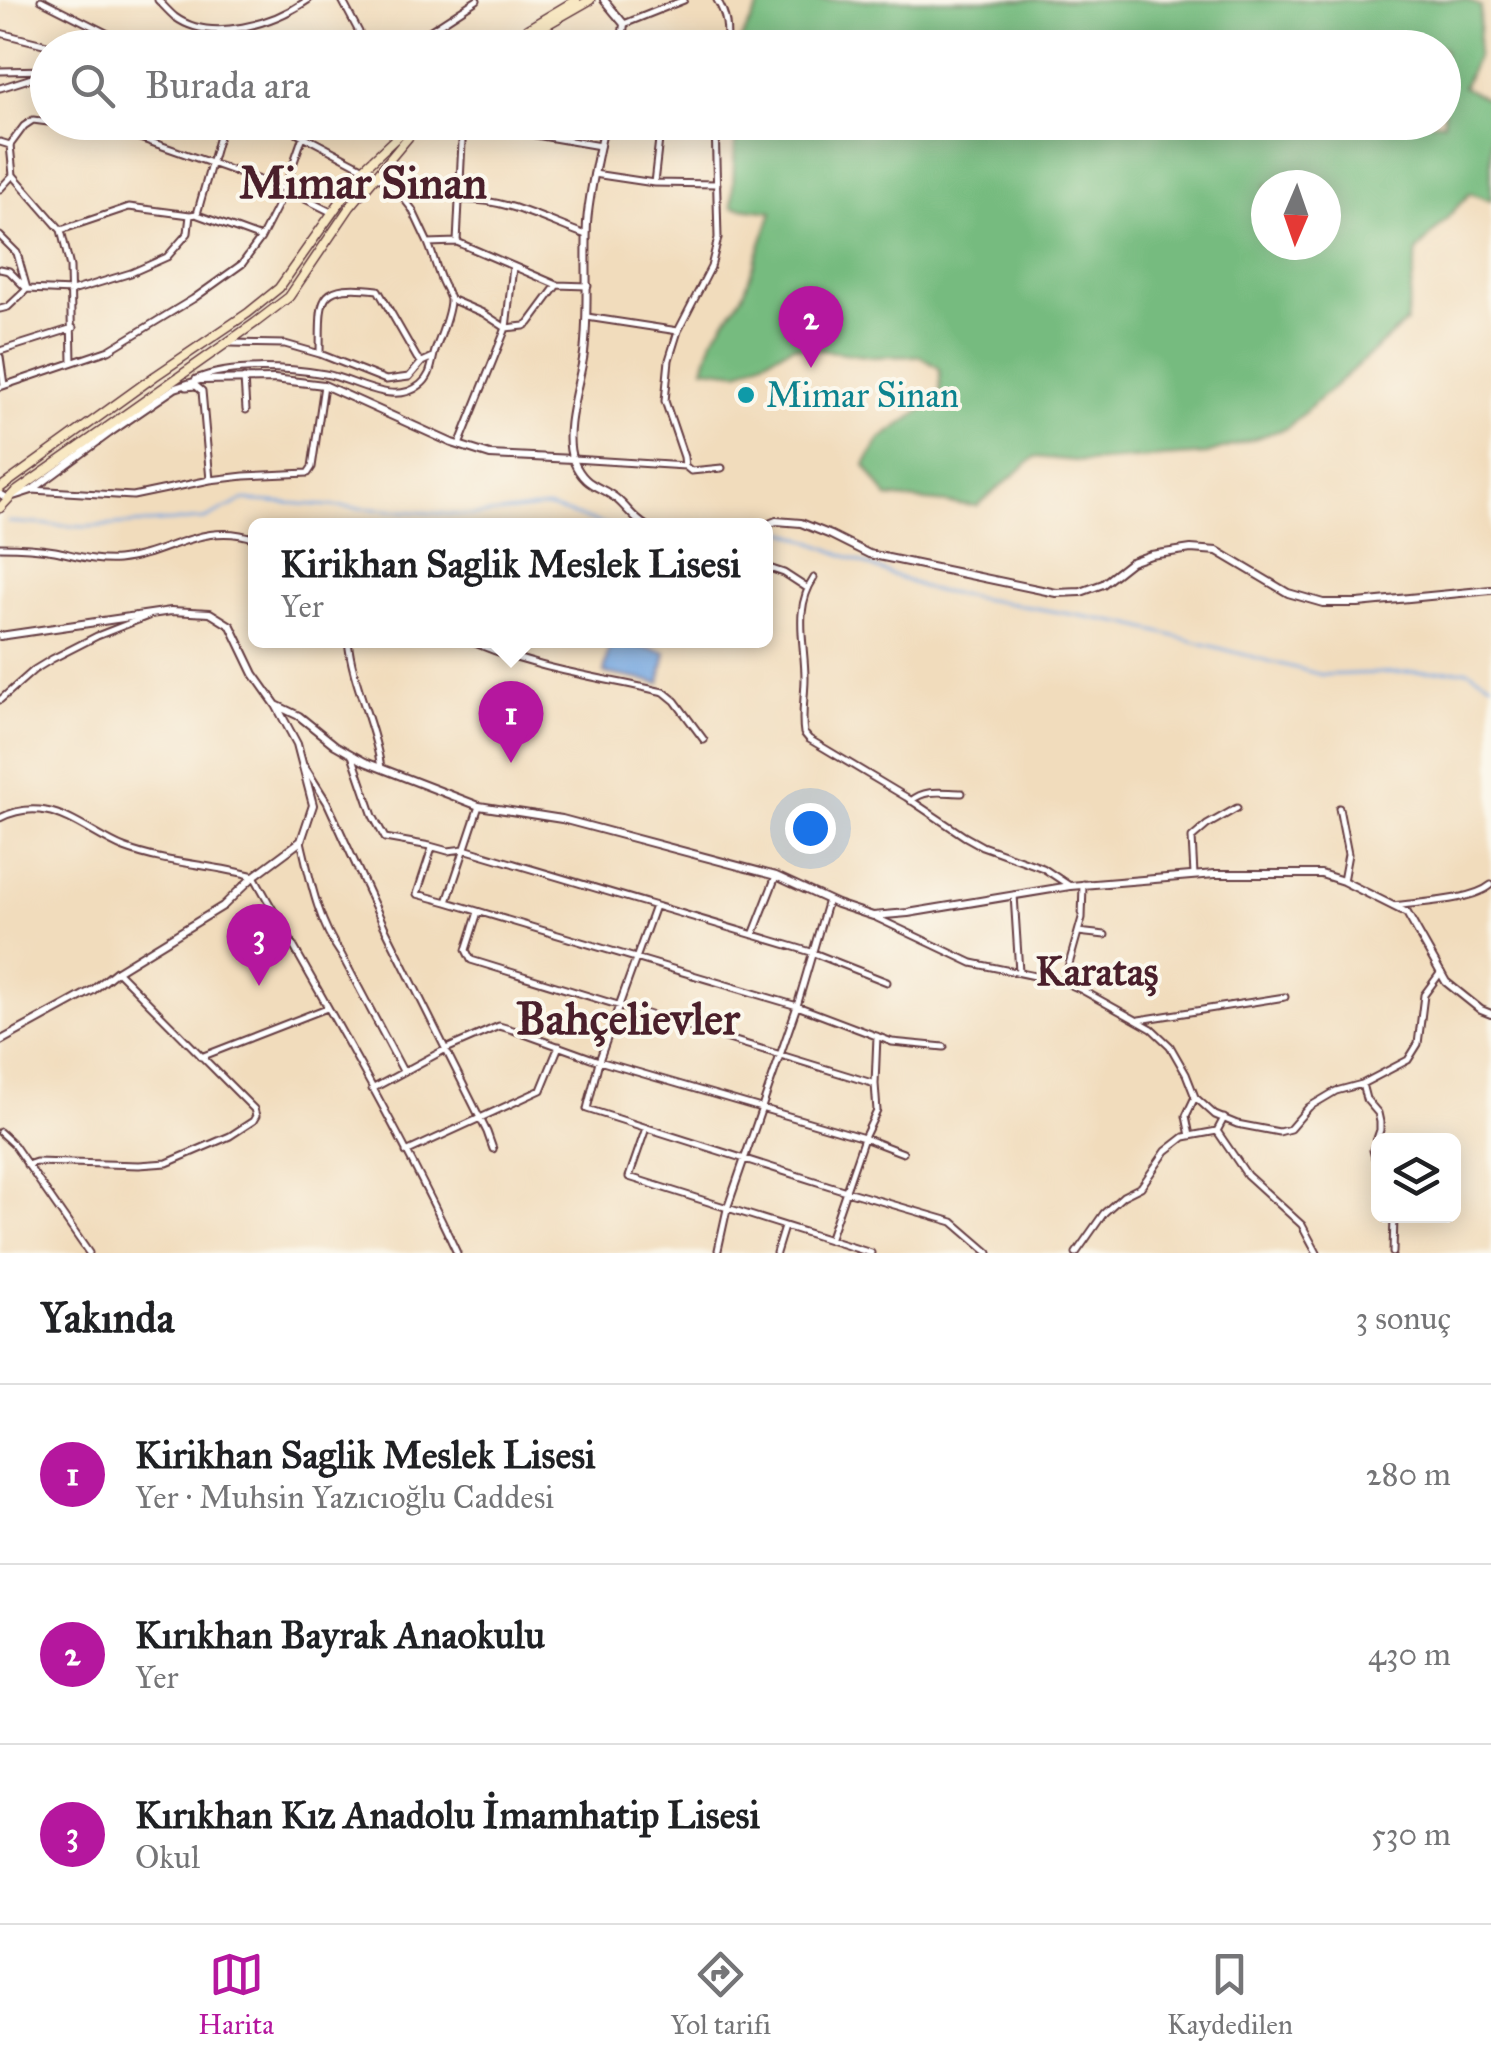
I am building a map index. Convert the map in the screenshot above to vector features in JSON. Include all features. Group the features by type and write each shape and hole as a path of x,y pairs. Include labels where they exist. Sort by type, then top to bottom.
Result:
{"main road":[{"path":"527,30 576,0"},
{"path":"537,30 590,0"},
{"path":"0,489 280,288 364,168 390,140"},
{"path":"0,508 11,496 290,297 350,207 405,140"}],"street":[{"path":"41,0 100,30"},
{"path":"158,0 175,17 192,26 216,30"},
{"path":"230,30 252,26 308,0"},
{"path":"342,0 358,30"},
{"path":"430,30 476,0"},
{"path":"604,0 624,24 624,30"},
{"path":"624,24 684,0"},
{"path":"718,0 727,30"},
{"path":"544,30 545,25"},
{"path":"0,33 30,40"},
{"path":"0,72 30,71"},
{"path":"0,88 30,77"},
{"path":"30,122 10,144 13,175 61,230 70,267 72,362"},
{"path":"146,140 285,190 332,213"},
{"path":"0,267 27,289 72,291 130,274 167,257 188,233 218,140"},
{"path":"73,328 0,354 2,386 110,350 242,264 261,238 285,190 303,140"},
{"path":"32,490 175,388 209,374 256,369 301,371 402,393 419,387 430,375 450,299 412,209 397,190 312,140"},
{"path":"457,242 462,140"},
{"path":"565,140 600,146"},
{"path":"601,140 588,235 584,352 569,440 573,459 585,480 616,497 634,518"},
{"path":"654,182 659,140"},
{"path":"685,466 665,401 678,331 711,266 718,238 716,140"},
{"path":"0,142 10,144"},
{"path":"594,174 654,182 717,184"},
{"path":"0,189 13,175"},
{"path":"460,200 504,205 588,235"},
{"path":"61,230 129,207 194,215 261,238"},
{"path":"0,236 16,253 27,289"},
{"path":"428,242 457,242 557,285 588,286"},
{"path":"459,445 506,328 512,266"},
{"path":"450,299 506,328 524,326 557,285"},
{"path":"320,354 321,304 336,289 356,287 378,290 422,362"},
{"path":"0,309 8,307 27,289"},
{"path":"586,316 678,331"},
{"path":"227,343 285,344 386,380 409,377 422,362 433,357"},
{"path":"175,388 200,380 244,378 324,385 490,455 685,466 691,471 722,468"},
{"path":"244,378 246,410"},
{"path":"11,496 32,490 133,496 210,480 308,473 312,468 324,385"},
{"path":"175,388 196,386 202,391 210,480"},
{"path":"0,489 6,484 10,486 11,496"},
{"path":"773,522 801,523 869,554 1056,593 1081,592 1102,584 1131,562 1151,555 1192,550 1217,551 1288,593 1323,603 1358,604 1491,590"},
{"path":"0,548 30,548 119,560 212,533 248,537"},
{"path":"773,569 807,588"},
{"path":"814,578 807,588 800,629 805,669 804,733 982,846 1043,868 1070,886"},
{"path":"0,636 170,612 210,613 231,626 254,674 297,744 313,804 301,840 311,883 332,941 403,1071"},
{"path":"0,700 52,659 151,614"},
{"path":"349,648 378,745 381,769"},
{"path":"485,648 538,666 664,692 675,700 704,740"},
{"path":"276,705 299,716 352,755 479,806 562,819 776,876 972,963 1064,982 1152,1029 1170,1046 1195,1097 1215,1115 1238,1124 1279,1132 1290,1129 1309,1107 1408,1060 1418,1044 1424,995 1441,972"},
{"path":"352,755 373,816 385,838 448,851 464,849 812,952 887,982"},
{"path":"301,760 327,802 494,1149"},
{"path":"911,801 928,792 962,794"},
{"path":"447,902 479,806"},
{"path":"1194,875 1192,838 1207,824 1236,808"},
{"path":"1339,808 1348,854 1343,882"},
{"path":"0,818 27,810 49,811 123,848 254,876 457,1253"},
{"path":"0,1041 93,990 223,906 301,840"},
{"path":"430,846 418,894 798,1006 892,1042 944,1048"},
{"path":"873,916 1083,884 1194,875 1321,874 1407,913 1446,982 1491,1014"},
{"path":"753,935 776,876"},
{"path":"1064,982 1082,918 1083,884"},
{"path":"1392,906 1463,896 1487,890 1491,885"},
{"path":"1014,895 1019,974"},
{"path":"718,1250 727,1209 798,1006 828,900"},
{"path":"654,906 599,1061 587,1110 953,1222 989,1253"},
{"path":"478,912 466,950 471,960 875,1084"},
{"path":"1078,932 1105,935"},
{"path":"27,1164 158,1165 230,1136 256,1116 117,971"},
{"path":"1136,1021 1285,997"},
{"path":"202,1057 327,1008"},
{"path":"372,1089 499,1026 599,1061 904,1153"},
{"path":"829,1240 877,1111 876,1036"},
{"path":"406,1152 540,1090 559,1046"},
{"path":"1362,1084 1366,1099 1378,1113 1379,1133"},
{"path":"1190,1136 1186,1116 1195,1097"},
{"path":"1217,1131 1224,1118"},
{"path":"646,1128 629,1176 871,1253"},
{"path":"1076,1253 1104,1213 1142,1187 1166,1151 1184,1137 1217,1131"},
{"path":"1217,1131 1248,1175 1302,1225 1317,1253"},
{"path":"0,1132 14,1145 89,1253"},
{"path":"1394,1223 1394,1253"},
{"path":"776,1253 784,1227"}],"green space":[{"path":"763,0 1465,0 1481,6 1477,57 1463,87 1491,101 1491,201 1470,193 1417,251 1406,322 1287,428 1207,454 1086,462 1035,457 977,506 887,497 865,465 879,440 940,397 940,369 920,356 872,357 793,346 739,372 704,368 713,338 744,293 772,212 732,207 735,140 1461,140 1461,30 746,30"}],"water":[{"path":"609,648 666,652 660,683 604,673"}],"waterway":[{"path":"8,522 85,527 205,519 243,500 472,516 547,507 583,518"},
{"path":"773,534 781,530 930,590 1128,624 1322,675 1468,670 1491,683"}],"place":[{"name":"Kırıkhan Bayrak Anaokulu","path":"811,368"},
{"name":"Mimar Sinan","path":"746,395"},
{"name":"Kirikhan Saglik Meslek Lisesi","path":"511,763"},
{"name":"Kırıkhan Kız Anadolu İmamhatip Lisesi","path":"259,986"}],"district":[{"name":"Mimar Sinan","path":"363,182"},
{"name":"Karataş","path":"1097,971"},
{"name":"Bahçelievler","path":"628,1018"}]}
